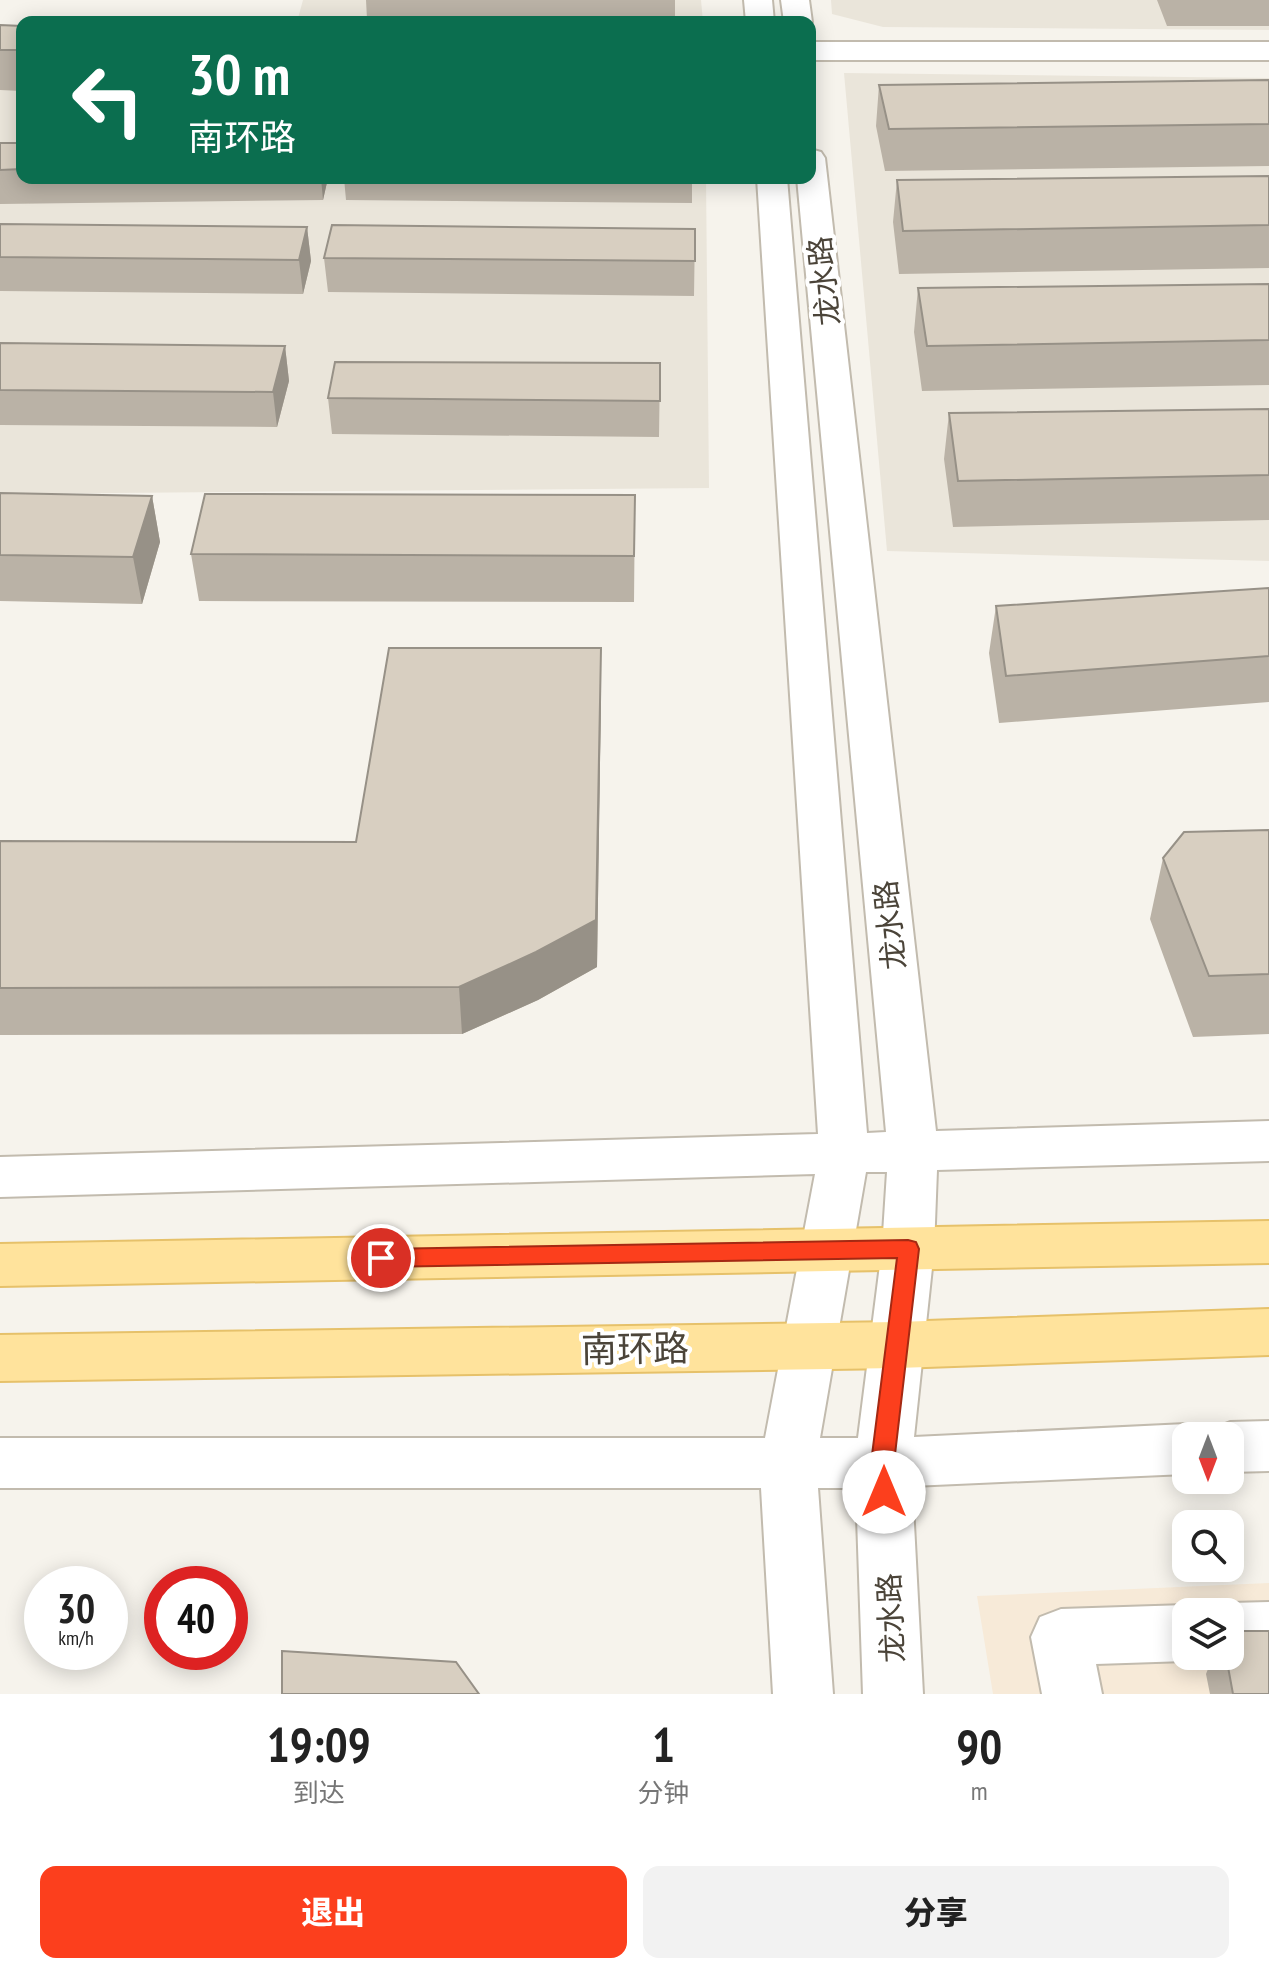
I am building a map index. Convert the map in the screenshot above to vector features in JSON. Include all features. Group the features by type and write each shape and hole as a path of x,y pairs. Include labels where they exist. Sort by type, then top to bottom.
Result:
{"main road":[{"path":"0,1265 1269,1242"},
{"name":"南环路","path":"0,1358 898,1345 1269,1332"}],"street":[{"path":"816,51 1269,51"},
{"name":"龙水路","path":"772,184 844,1153 788,1463 803,1694"},
{"name":"龙水路","path":"813,184 913,1150 908,1249 883,1463 893,1694"},
{"path":"0,1177 1269,1141"},
{"path":"1244,1447 1269,1446"},
{"path":"0,1463 883,1463 1172,1450"},
{"path":"1244,1631 1269,1630"},
{"path":"1072,1694 1061,1637 1172,1633"}],"shaded area":[{"path":"303,0 701,0 702,16 299,16"},
{"path":"831,0 1269,0 1269,30 883,27 832,14"},
{"path":"0,33 16,33 16,184 706,184 709,488 0,494"},
{"path":"844,73 1269,78 1269,561 887,551"},
{"path":"1269,1583 1269,1694 993,1694 977,1596"}],"building":[{"path":"0,25 16,26 16,50 0,50"},
{"path":"1269,80 1269,124 889,129 879,85"},
{"path":"0,143 16,143 16,169 0,170"},
{"path":"1269,176 1269,225 903,231 897,180"},
{"path":"0,224 307,227 299,260 0,257"},
{"path":"332,225 695,229 695,261 324,258"},
{"path":"1269,284 1269,340 927,346 918,288"},
{"path":"0,343 285,346 273,392 0,390"},
{"path":"335,362 660,363 660,401 328,398"},
{"path":"1269,409 1269,475 958,481 949,413"},
{"path":"0,493 152,496 133,557 0,555"},
{"path":"205,494 635,495 634,556 191,554"},
{"path":"1269,588 1269,656 1006,676 996,606"},
{"path":"389,648 601,648 596,920 459,987 0,988 0,841 356,842"},
{"path":"1269,830 1269,974 1209,976 1163,858 1184,832"},
{"path":"1244,1631 1269,1631 1269,1694 1233,1694 1229,1670 1244,1670"},
{"path":"282,1651 456,1662 479,1694 282,1694"}],"route":[{"path":"381,1258 908,1249 883,1463 884,1492"}]}
